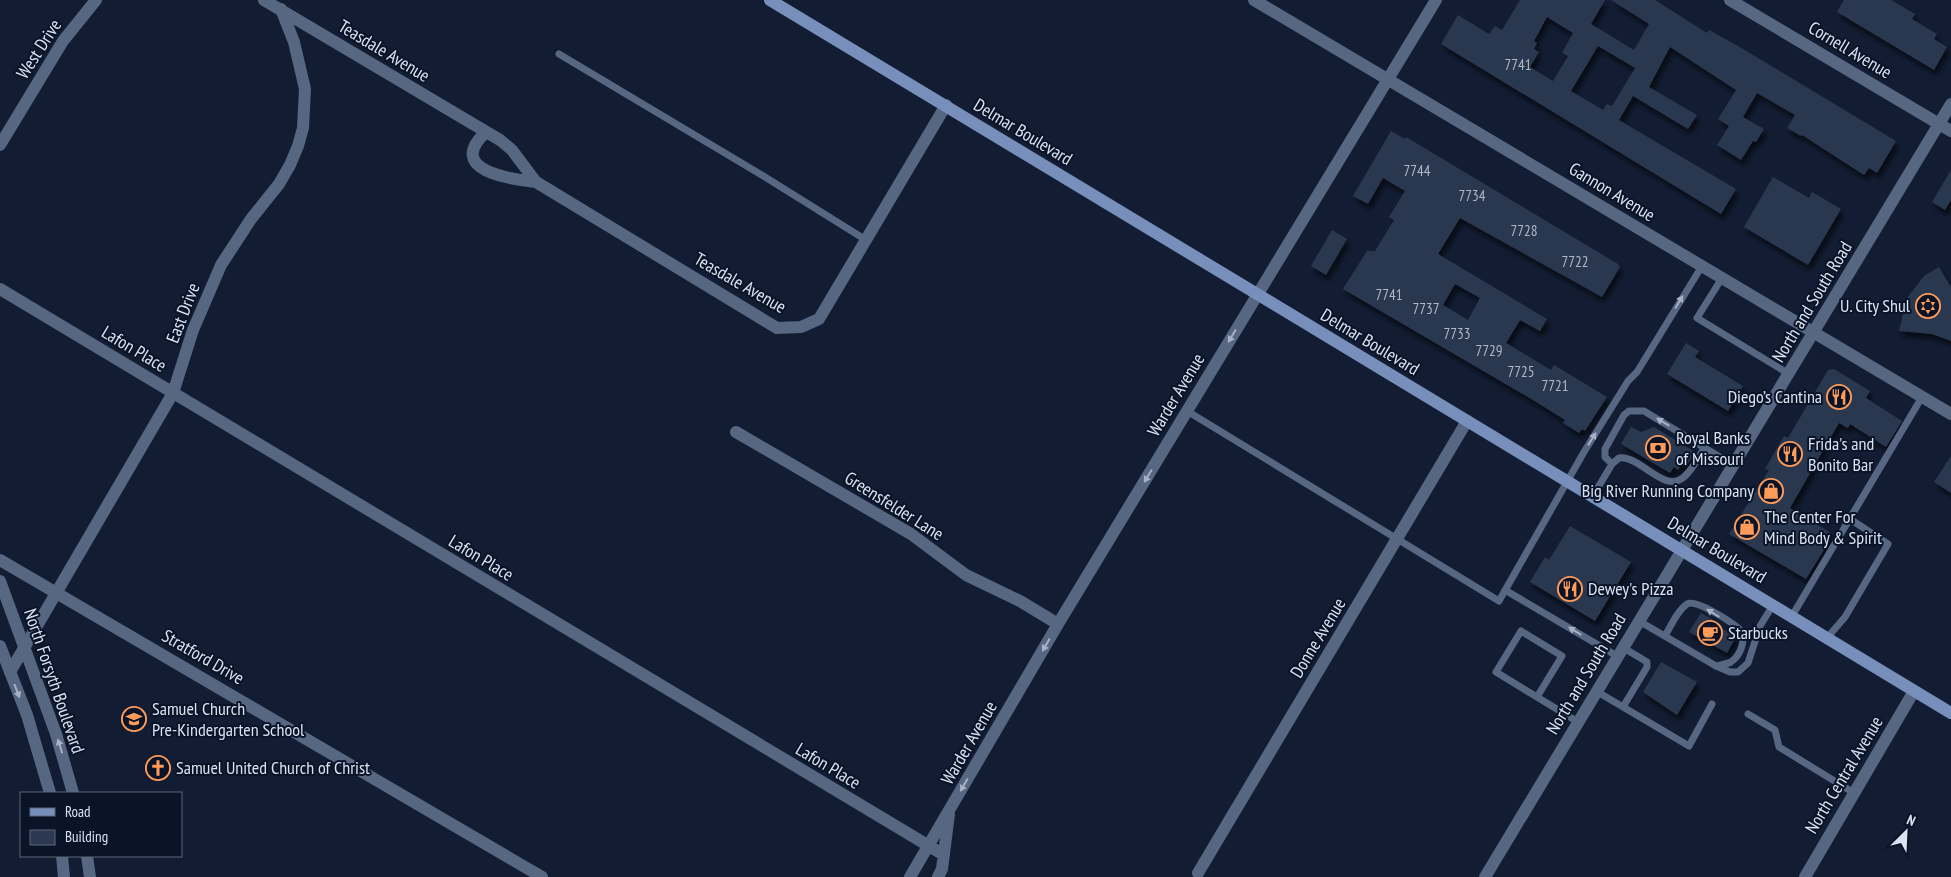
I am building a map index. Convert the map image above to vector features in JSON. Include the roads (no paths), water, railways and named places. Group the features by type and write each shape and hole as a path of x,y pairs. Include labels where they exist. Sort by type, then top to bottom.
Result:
{"main road":[{"name":"Delmar Boulevard","path":"770,0 1951,713"}],"street":[{"name":"West Drive","path":"0,145 63,41 96,0"},
{"name":"Teasdale Avenue","path":"264,0 486,132 512,150 536,182 777,328 801,327 819,319 946,105"},
{"name":"Gannon Avenue","path":"1254,0 1951,414"},
{"name":"Warder Avenue","path":"910,877 1058,624 1436,0"},
{"name":"Cornell Avenue","path":"1730,0 1951,131"},
{"name":"East Drive","path":"10,672 173,393 193,330 221,265 290,165 303,128 305,89 301,66 281,9"},
{"name":"North and South Road","path":"1485,877 1951,104"},
{"name":"Teasdale Avenue","path":"486,132 474,144 473,154 476,165 486,171 514,179 536,182"},
{"name":"Lafon Place","path":"0,289 944,855"},
{"name":"Donne Avenue","path":"1198,873 1468,421"},
{"name":"Greensfelder Lane","path":"736,432 911,534 966,575 1020,601 1058,624"},
{"name":"Stratford Drive","path":"0,560 58,592 542,877"},
{"name":"North Forsyth Boulevard","path":"0,581 56,734 73,792"},
{"name":"North Forsyth Boulevard","path":"0,646 40,755 50,792"},
{"name":"North Central Avenue","path":"1804,877 1914,691"},
{"name":"Warder Avenue","path":"938,877 942,868 950,809"},
{"path":"62,857 64,877"},
{"path":"87,857 90,877"}],"lane":[{"path":"559,54 760,174 866,240"},
{"path":"1187,411 1499,600 1569,482 1588,444 1628,381 1637,372 1702,266"},
{"path":"1722,278 1697,318 1789,374"},
{"path":"1792,616 1922,397"},
{"path":"1612,464 1605,457 1605,449 1624,415 1630,412 1644,411 1733,465"},
{"path":"1593,496 1612,464 1623,457 1664,480 1673,482 1686,476 1704,447"},
{"path":"1827,638 1845,617 1888,544 1850,519"},
{"path":"1505,590 1620,652 1647,662 1647,667 1623,707"},
{"path":"1665,636 1680,611 1688,604 1697,603 1739,629 1742,636 1742,646 1738,656 1730,663 1716,666"},
{"path":"1638,621 1716,666 1730,672 1738,672 1748,664 1760,626 1773,605"},
{"path":"1537,697 1562,656 1521,631 1496,672 1537,697 1578,722"},
{"path":"1596,691 1689,746 1712,704"},
{"path":"1748,714 1774,730 1779,747 1854,793"}],"place":[{"name":"U. City Shul","path":"1928,306"},
{"name":"Diego’s Cantina","path":"1839,397"},
{"name":"Royal Banks of Missouri","path":"1658,448"},
{"name":"Frida's and Bonito Bar","path":"1790,454"},
{"name":"Big River Running Company","path":"1771,491"},
{"name":"The Center For Mind Body & Spirit","path":"1747,527"},
{"name":"Dewey's Pizza","path":"1570,589"},
{"name":"Starbucks","path":"1710,633"},
{"name":"Samuel Church Pre-Kindergarten School","path":"134,719"},
{"name":"Samuel United Church of Christ","path":"158,768"}]}
